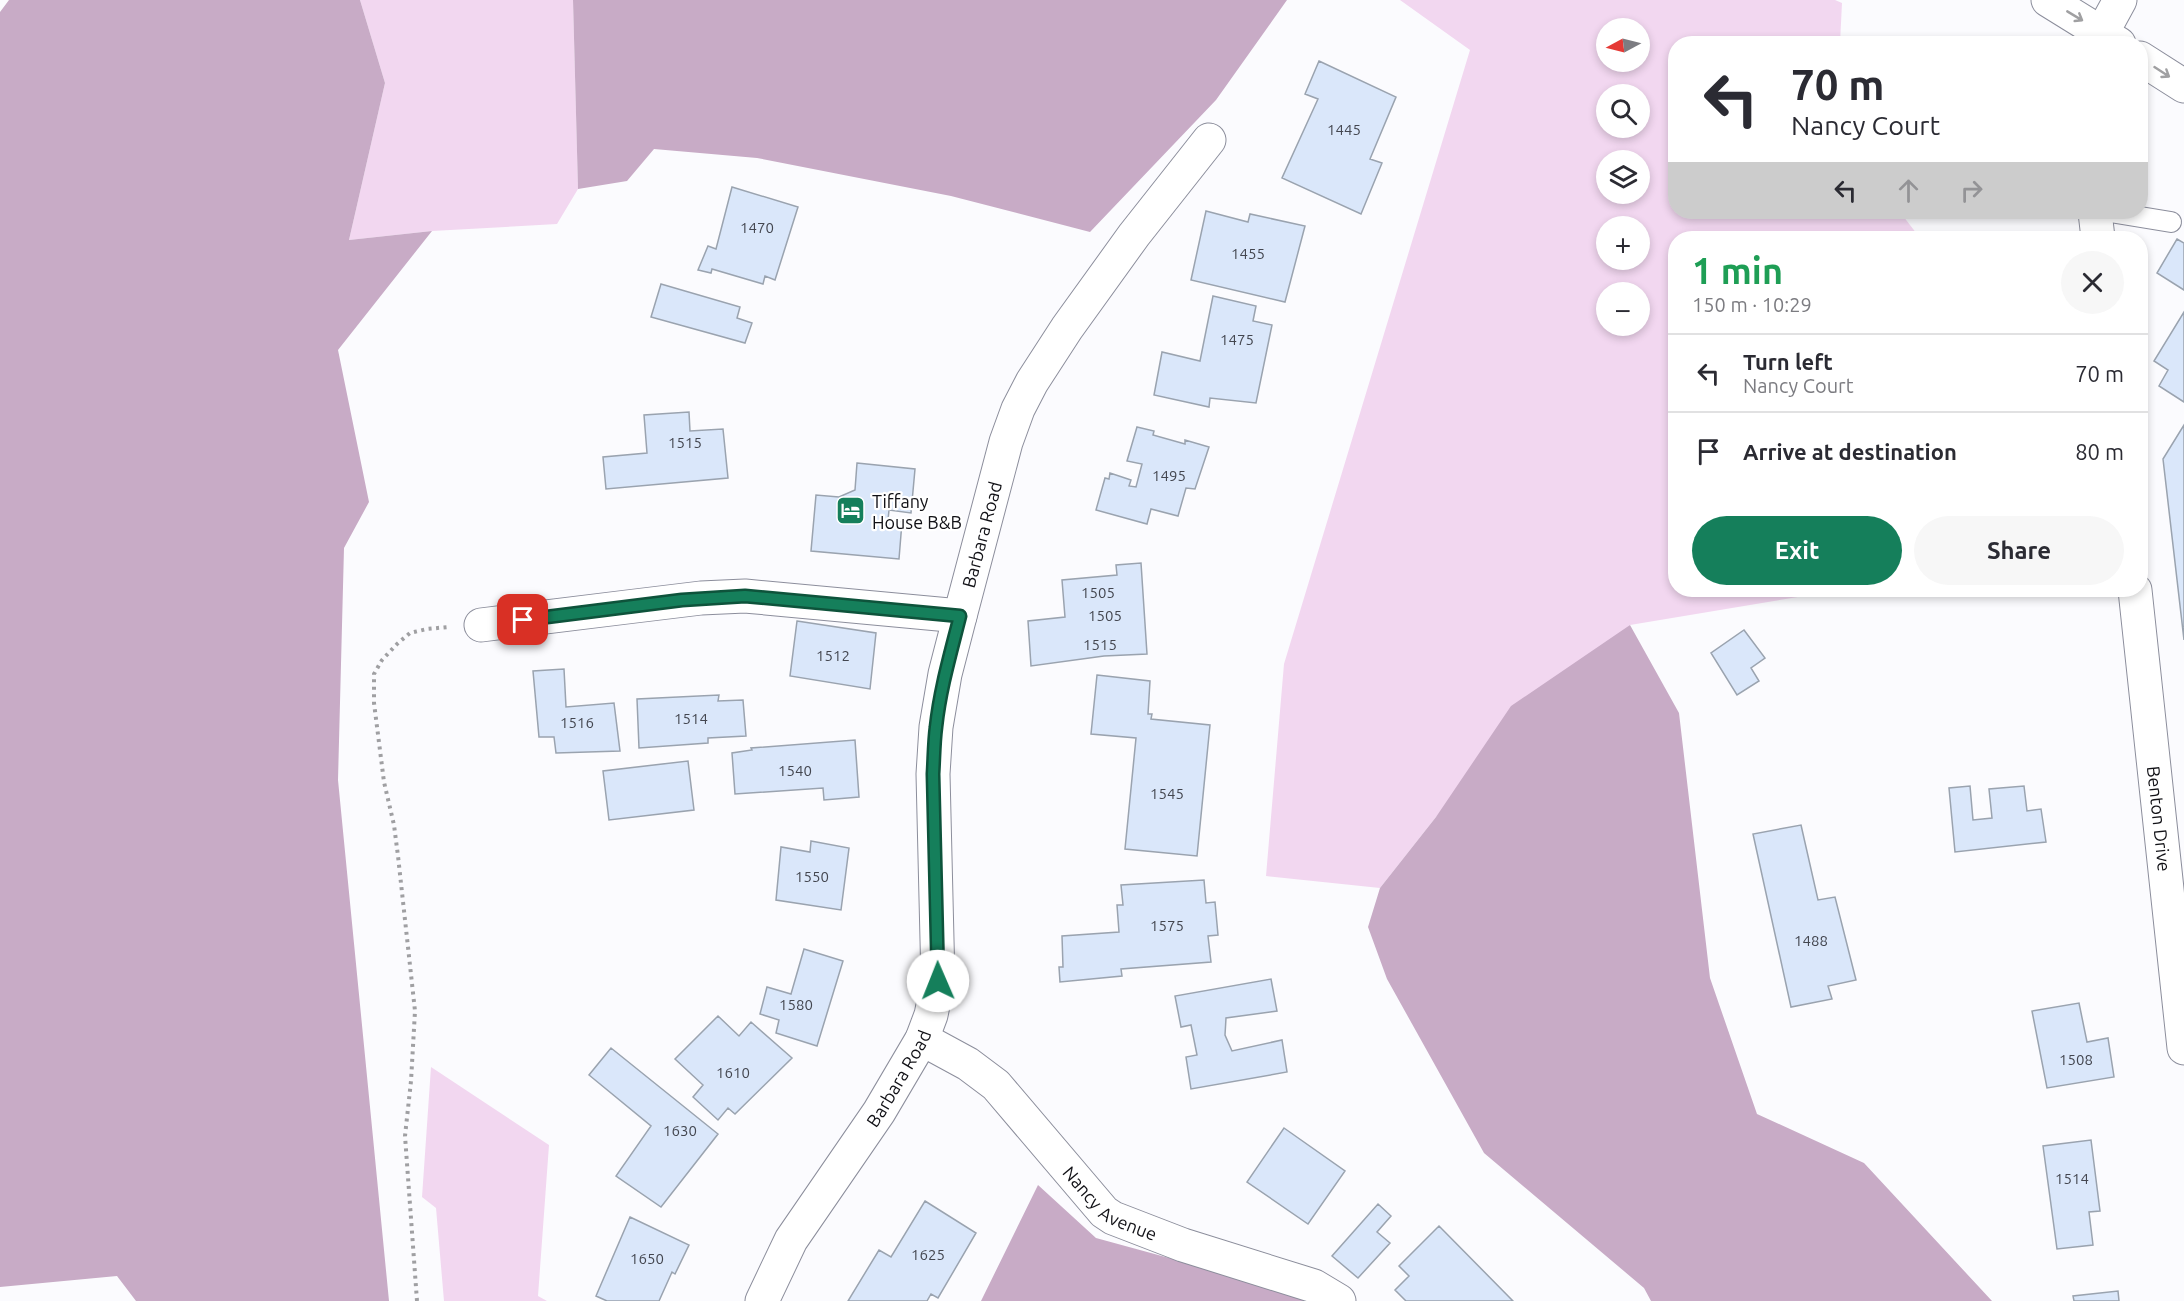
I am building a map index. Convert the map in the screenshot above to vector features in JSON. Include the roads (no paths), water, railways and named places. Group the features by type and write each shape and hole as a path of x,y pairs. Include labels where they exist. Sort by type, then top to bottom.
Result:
{"street":[{"path":"2048,0 2101,36"},
{"path":"2108,36 2120,0"},
{"path":"2148,63 2184,86"},
{"name":"Barbara Road","path":"762,1301 791,1240 879,1112 922,1039 931,1015 938,981 933,774 936,727 945,674 1006,442 1018,409 1066,328 1120,254 1209,140"},
{"path":"481,625 680,601 745,596 960,616"},
{"name":"Benton Drive","path":"2136,597 2179,968 2184,1048"},
{"name":"Nancy Avenue","path":"922,1039 968,1064 996,1085 1104,1212 1113,1218 1183,1245 1314,1286 1339,1301"}],"lane":[{"path":"2148,218 2171,222"}],"place":[{"name":"Tiffany House B&B","path":"851,511"}]}
